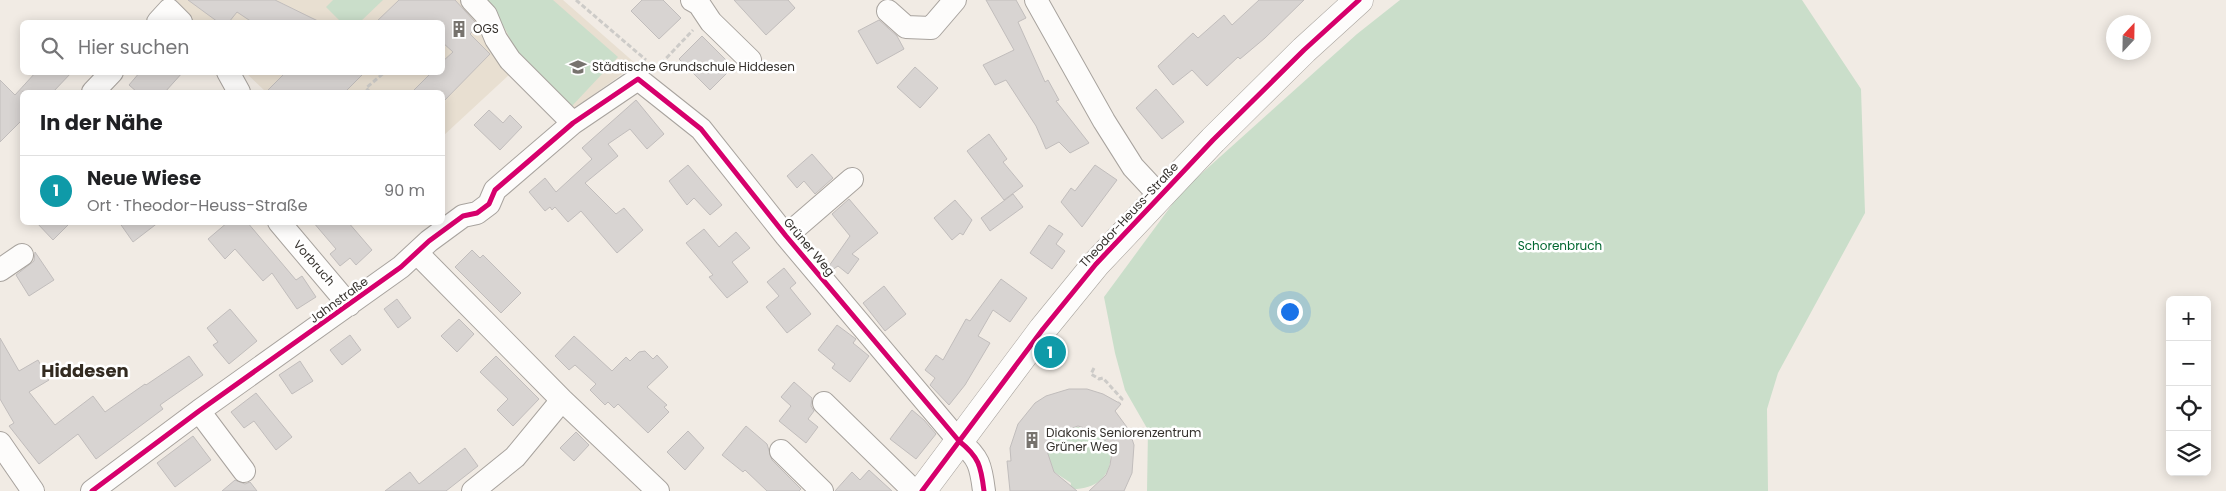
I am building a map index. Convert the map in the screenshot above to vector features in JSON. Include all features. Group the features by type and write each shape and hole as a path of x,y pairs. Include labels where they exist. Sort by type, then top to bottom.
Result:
{"main road":[{"name":"Theodor-Heuss-Straße","path":"922,491 1044,329 1095,253 1160,196 1304,50 1359,0"}],"street":[{"path":"472,0 486,15 496,40 510,60 579,119"},
{"path":"888,11 906,28 931,28 955,0"},
{"path":"1036,0 1109,117 1133,168 1160,196"},
{"path":"699,2 711,22 750,60"},
{"path":"95,90 109,75"},
{"path":"230,75 239,90"},
{"name":"Grüner Weg","path":"579,119 638,80 701,129 786,236 959,441 976,457 980,465 984,491"},
{"name":"Jahnstraße","path":"92,491 199,411 418,254 429,241 463,216 477,213 489,204 495,190 579,119"},
{"path":"786,236 852,179"},
{"name":"Vorbruch","path":"282,225 349,305"},
{"path":"418,254 562,400 658,491"},
{"path":"0,270 22,255"},
{"path":"473,491 515,457 562,400"},
{"path":"824,403 914,491"},
{"path":"199,411 244,471"},
{"path":"0,443 33,491"},
{"path":"781,451 822,491"}],"path":[{"path":"576,0 634,48 655,69 701,22 699,2"},
{"path":"368,90 366,88 381,75"},
{"path":"1094,368 1091,374 1098,379 1103,378 1122,399 1119,402"}],"shaded area":[{"name":"Städtische Grundschule Hiddesen","path":"172,0 563,0 636,64 575,108 564,108 522,63 445,134 445,90 264,90 248,75 445,75 445,20 193,20"}],"green space":[{"path":"333,0 383,0 362,20 339,20 326,7"},
{"path":"480,0 553,0 618,57 572,106 522,61 505,29"},
{"name":"Schorenbruch","path":"1400,0 1802,0 1861,89 1865,213 1778,373 1767,409 1768,491 1147,491 1148,430 1125,390 1115,353 1104,297 1182,191 1357,34"},
{"path":"1073,426 1091,430 1109,442 1111,453 1108,470 1103,477 1090,486 1070,489 1071,483 1054,472 1047,452 1054,437"}],"building":[{"path":"188,0 275,0 316,20 249,20 237,12 231,20 215,20"},
{"path":"399,0 455,0 475,22 477,27 470,34 490,54 445,100 445,90 414,90 429,75 445,75 445,59 453,52 445,45 445,20 378,20"},
{"path":"642,0 663,0 681,18 659,39 631,11"},
{"path":"734,0 788,0 795,8 766,35"},
{"path":"986,0 1016,0 1026,18 1018,22 1045,82 1048,80 1059,100 1056,101 1089,143 1070,153 1059,142 1046,149 1036,126 1006,80 995,85 983,65 1014,50"},
{"path":"1259,0 1304,0 1265,38 1240,59 1238,57 1207,86 1192,70 1173,85 1159,68 1158,66 1193,33 1198,38 1224,15 1232,25"},
{"path":"879,20 897,36 904,49 877,64 858,31"},
{"path":"702,36 733,67 710,90 679,59"},
{"path":"915,67 938,88 920,108 897,87"},
{"path":"33,75 69,75 55,90 20,90 20,122 0,142 0,80 15,95"},
{"path":"137,75 180,75 167,90 135,90 129,85"},
{"path":"283,75 362,75 347,90 268,90"},
{"path":"1156,89 1184,122 1162,139 1136,108"},
{"path":"636,100 664,134 647,149 630,129 608,144 618,156 585,183 616,214 624,208 643,230 617,253 581,211 568,222 555,207 552,210 550,207 545,211 529,192 545,178 556,192 592,159 582,148"},
{"path":"489,110 503,123 510,115 522,127 500,150 474,125"},
{"path":"989,134 1007,159 1003,162 1023,186 1004,200 967,151"},
{"path":"812,154 833,178 815,194 804,181 797,188 787,176"},
{"path":"688,165 722,205 710,215 694,198 687,205 669,181"},
{"path":"1095,165 1117,180 1082,227 1061,202 1071,188 1075,191"},
{"path":"1013,194 1023,207 990,231 981,218"},
{"path":"849,199 878,233 852,254 859,259 848,274 838,266 832,270 829,266 850,236 832,214"},
{"path":"955,200 972,220 963,235 960,233 952,240 934,218"},
{"path":"39,225 68,225 53,240"},
{"path":"121,225 155,225 133,242"},
{"path":"224,225 250,225 296,280 302,276 316,297 297,309 272,273 263,281 235,249 225,259 208,239"},
{"path":"316,225 351,225 372,250 356,265 350,258 340,266 330,254 336,249"},
{"path":"1049,225 1063,234 1056,244 1065,251 1052,269 1030,253"},
{"path":"704,229 719,247 736,232 750,248 732,262 748,282 727,298 709,277 713,275 686,243"},
{"path":"472,250 480,258 483,255 521,293 501,313 455,267"},
{"path":"35,252 54,280 29,296 16,275 34,261"},
{"path":"784,268 796,283 790,288 811,314 787,333 766,307 779,296 767,282"},
{"path":"1001,279 1027,298 1010,322 993,310 978,336 990,343 965,385 949,405 930,385 935,378 925,370 936,355 943,360 966,319 970,321"},
{"path":"884,286 906,314 885,331 863,303"},
{"path":"397,299 411,318 398,328 384,309"},
{"path":"230,309 257,341 229,364 213,345 218,342 207,328"},
{"path":"459,319 474,334 457,352 441,336"},
{"path":"837,325 856,339 853,343 869,356 850,382 832,368 835,364 818,350"},
{"path":"350,335 361,350 342,365 330,350"},
{"path":"574,336 612,371 626,357 630,361 639,352 645,351 653,359 657,355 668,367 647,387 667,405 664,407 669,412 648,433 618,404 614,408 608,402 605,405 590,390 596,384 575,365 569,370 555,356"},
{"path":"0,338 19,371 38,360 49,380 29,392 55,425 93,396 105,412 189,356 203,375 160,405 163,409 96,459 78,434 39,464 9,426 14,423 0,399"},
{"path":"496,356 539,399 513,426 497,410 508,399 480,372"},
{"path":"300,361 313,381 292,394 279,375"},
{"path":"794,382 812,398 811,406 814,411 808,419 818,427 806,443 779,421 791,406 781,397"},
{"name":"Diakonis Seniorenzentrum Grüner Weg","path":"1069,389 1087,389 1103,394 1121,404 1115,411 1129,430 1134,445 1132,473 1124,491 1089,491 1106,475 1112,452 1110,444 1091,430 1078,426 1059,433 1051,441 1047,451 1054,472 1077,491 1010,491 1007,461 1011,461 1010,448 1018,424 1035,403 1046,396"},
{"path":"256,393 292,437 276,450 254,421 244,428 231,412"},
{"path":"912,410 936,434 916,459 890,439"},
{"path":"746,426 767,444 772,460 801,489 799,491 767,491 745,470 743,472 722,455"},
{"path":"688,431 704,448 685,470 667,452"},
{"path":"576,432 589,445 574,461 560,448"},
{"path":"193,436 211,460 175,487 157,463"},
{"path":"465,448 478,466 446,491 385,491 410,472 419,484"},
{"path":"869,470 892,491 835,491 852,472 860,480"},
{"path":"235,480 245,484 250,482 257,491 222,491"}],"cycle path":[{"path":"922,491 1043,329 1096,264 1213,140 1304,50 1359,0"},
{"path":"92,491 199,411 401,267 429,241 463,216 477,213 489,204 495,190 573,123 638,79 701,129 786,236 959,441 975,457 982,475 984,491"}],"place":[{"name":"OGS","path":"459,29"},
{"name":"Städtische Grundschule Hiddesen","path":"578,67"},
{"name":"Neue Wiese","path":"1050,352"},
{"name":"Diakonis Seniorenzentrum Grüner Weg","path":"1032,440"}],"district":[{"name":"Hiddesen","path":"85,371"}]}
